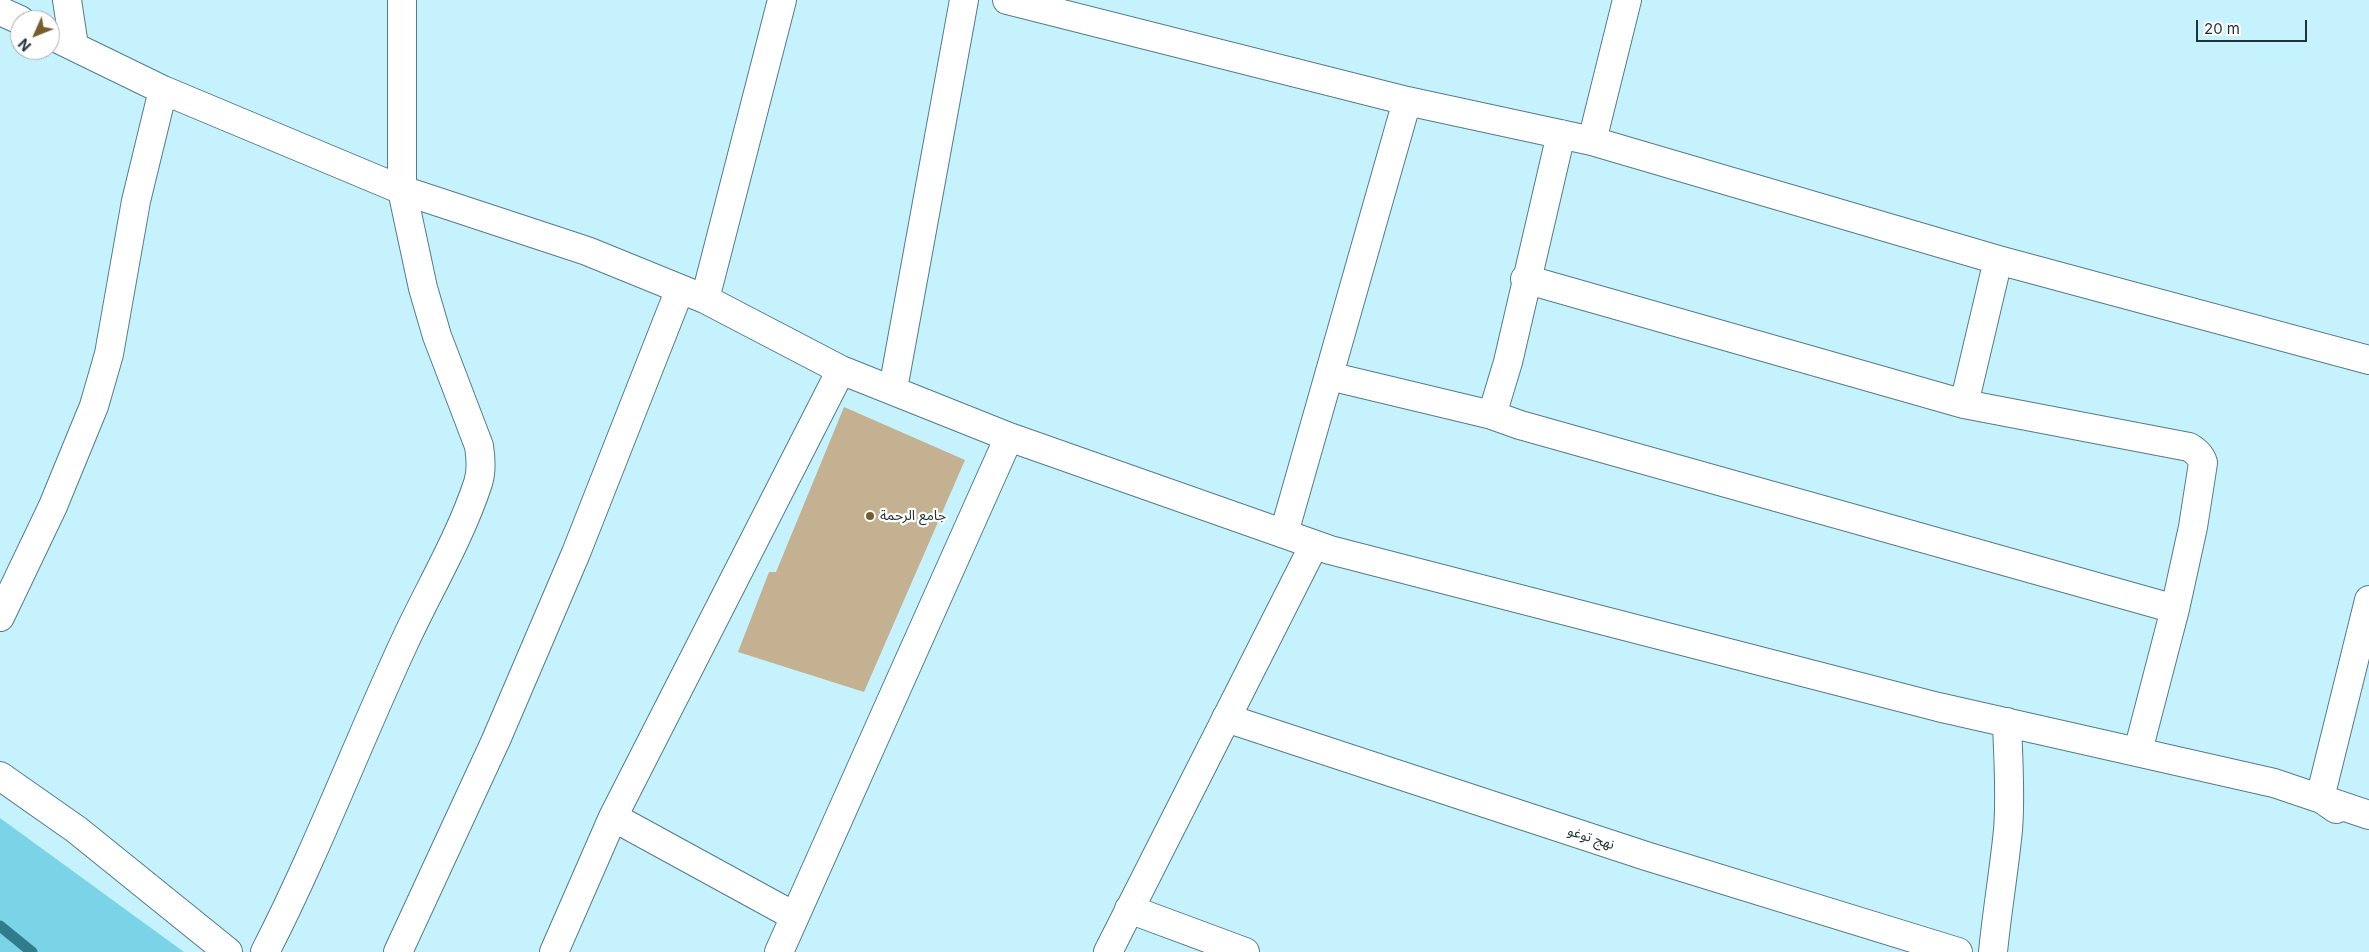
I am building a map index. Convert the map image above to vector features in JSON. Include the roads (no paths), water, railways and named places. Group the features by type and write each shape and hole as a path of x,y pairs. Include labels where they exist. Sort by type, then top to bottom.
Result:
{"street":[{"path":"67,0 62,40 163,90 402,190 587,251 680,288 705,299 841,370 893,389 1009,437 1314,545 1938,707 2274,782 2369,815"},
{"path":"265,952 297,889 404,642 460,529 479,482 482,465 479,446 436,336 423,288 402,190 402,0"},
{"path":"705,299 782,0"},
{"path":"893,389 964,0"},
{"path":"1008,0 1407,101 1592,141 1998,260 2369,360"},
{"path":"1592,141 1627,0"},
{"path":"0,617 52,506 94,406 109,354 136,202 163,90"},
{"path":"1284,533 1407,101"},
{"path":"1492,415 1508,362 1561,134"},
{"path":"1964,404 1998,260"},
{"path":"1526,279 1964,404 2189,446 2195,450 2201,456 2203,470 2193,528 2175,609 2138,751"},
{"path":"398,952 496,740 576,553 680,288"},
{"path":"554,952 613,817 841,370"},
{"path":"1328,376 1492,415 1520,425 2175,609"},
{"path":"779,952 1009,437"},
{"path":"1108,952 1314,545"},
{"path":"2320,798 2369,600"},
{"name":"نهج توغو","path":"1226,718 1646,856 1958,952"},
{"path":"1993,952 2010,789 2007,722"},
{"path":"0,776 77,830 228,952"},
{"path":"2320,798 2369,834"},
{"path":"613,817 794,916"},
{"path":"1129,909 1245,952"}],"waterway":[{"path":"0,926 32,952"}],"place":[{"name":"جامع الرحمة","path":"870,516"}]}
